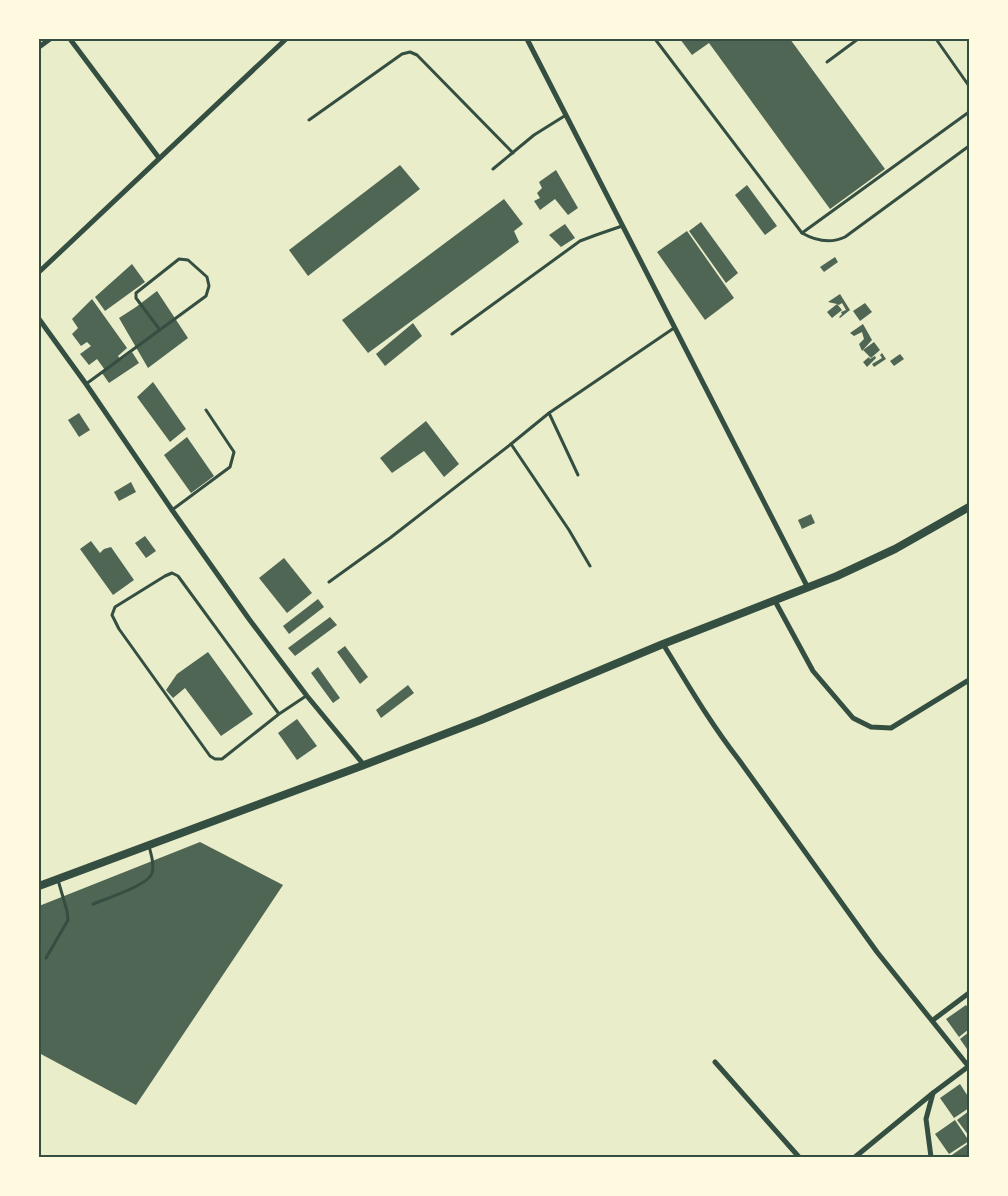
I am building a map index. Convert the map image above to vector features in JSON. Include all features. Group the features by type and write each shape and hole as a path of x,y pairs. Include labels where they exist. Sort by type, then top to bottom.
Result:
{"street":[{"path":"39,47 50,39"},
{"path":"70,39 159,158"},
{"path":"39,272 286,39"},
{"path":"527,39 808,588"},
{"path":"39,319 249,619 307,696 364,765"},
{"path":"39,886 364,765 518,705 663,644 808,588 895,549 969,507"},
{"path":"775,601 813,671 853,718 871,727 891,728 969,680"},
{"path":"663,644 694,696 723,739 877,952 969,1066 855,1157"},
{"path":"932,1020 969,993"},
{"path":"715,1062 799,1157"},
{"path":"931,1157 926,1120 933,1093"}],"lane":[{"path":"655,39 802,233 812,238 836,241 845,237 969,146"},
{"path":"827,62 858,39"},
{"path":"936,39 969,86"},
{"path":"309,120 402,54 410,52 417,55 513,153"},
{"path":"802,233 969,112"},
{"path":"493,169 534,135 567,115"},
{"path":"452,334 580,241 622,226"},
{"path":"86,384 160,330 206,296 207,277 188,260 179,259 136,293 136,298 160,330"},
{"path":"329,582 390,538 549,413 674,328"},
{"path":"172,510 230,467 234,452 206,410"},
{"path":"549,413 578,475"},
{"path":"511,444 569,530 590,566"},
{"path":"279,714 178,576 172,574 165,576 115,607 112,615 119,629 210,756 216,759 222,759 279,714 307,696"},
{"path":"93,904 142,884 149,879 153,867 149,845"},
{"path":"46,958 68,920 58,879"}],"building":[{"path":"680,39 790,39 885,169 830,209 709,43 692,55"},
{"path":"400,165 420,189 308,276 289,250"},
{"path":"556,170 578,208 568,215 555,199 540,210 534,201 540,198 537,193 542,188 539,182"},
{"path":"747,185 777,226 765,235 735,195"},
{"path":"504,199 523,224 514,231 519,242 368,353 342,320"},
{"path":"701,222 738,273 726,283 689,231"},
{"path":"565,224 575,238 561,247 549,235"},
{"path":"687,231 734,298 705,320 657,252"},
{"path":"835,257 838,262 824,272 820,267"},
{"path":"132,264 145,282 105,311 95,297"},
{"path":"157,291 188,338 148,368 119,318"},
{"path":"840,294 850,310 840,318 841,312 846,310 842,303 828,302"},
{"path":"92,299 127,348 118,356 121,360 132,352 139,363 109,383 102,373 105,370 97,359 89,365 80,354 91,346 87,342 81,346 72,334 78,328 72,319"},
{"path":"865,303 872,312 860,321 853,311"},
{"path":"837,304 842,310 832,318 827,312"},
{"path":"413,323 422,336 385,366 376,354"},
{"path":"863,324 872,340 862,351 859,344 864,339 862,332 854,336 850,333"},
{"path":"874,342 880,350 871,358 863,350"},
{"path":"882,353 886,359 874,367 872,364 882,358 880,355"},
{"path":"900,354 904,359 894,366 890,361"},
{"path":"875,356 876,358 867,367 863,362 869,357 870,359"},
{"path":"153,382 186,429 170,442 137,397"},
{"path":"79,413 90,430 79,437 68,420"},
{"path":"426,421 459,464 444,477 424,451 392,473 380,458"},
{"path":"187,437 214,476 191,493 164,455"},
{"path":"131,482 136,492 119,501 114,492"},
{"path":"811,514 815,523 802,529 798,520"},
{"path":"145,536 156,551 146,558 135,543"},
{"path":"91,541 100,553 104,549 111,547 134,580 113,595 80,549"},
{"path":"284,558 312,593 287,613 259,578"},
{"path":"318,599 324,607 289,634 283,626"},
{"path":"330,617 337,625 295,656 288,648"},
{"path":"345,646 368,677 360,684 337,652"},
{"path":"208,652 253,714 221,736 185,688 173,698 166,690 177,674"},
{"path":"318,667 340,698 333,703 311,673"},
{"path":"408,685 414,693 381,718 376,710"},
{"path":"297,719 317,746 297,760 278,733"},
{"path":"200,842 283,885 136,1105 39,1053 39,906"},
{"path":"966,1005 969,1009 969,1029 959,1037 946,1019"},
{"path":"969,1032 969,1052 960,1039"},
{"path":"960,1084 969,1098 969,1108 954,1118 940,1098"},
{"path":"969,1111 969,1136 957,1120"},
{"path":"955,1120 969,1141 949,1154 935,1134"},
{"path":"969,1143 969,1157 949,1157"}]}
